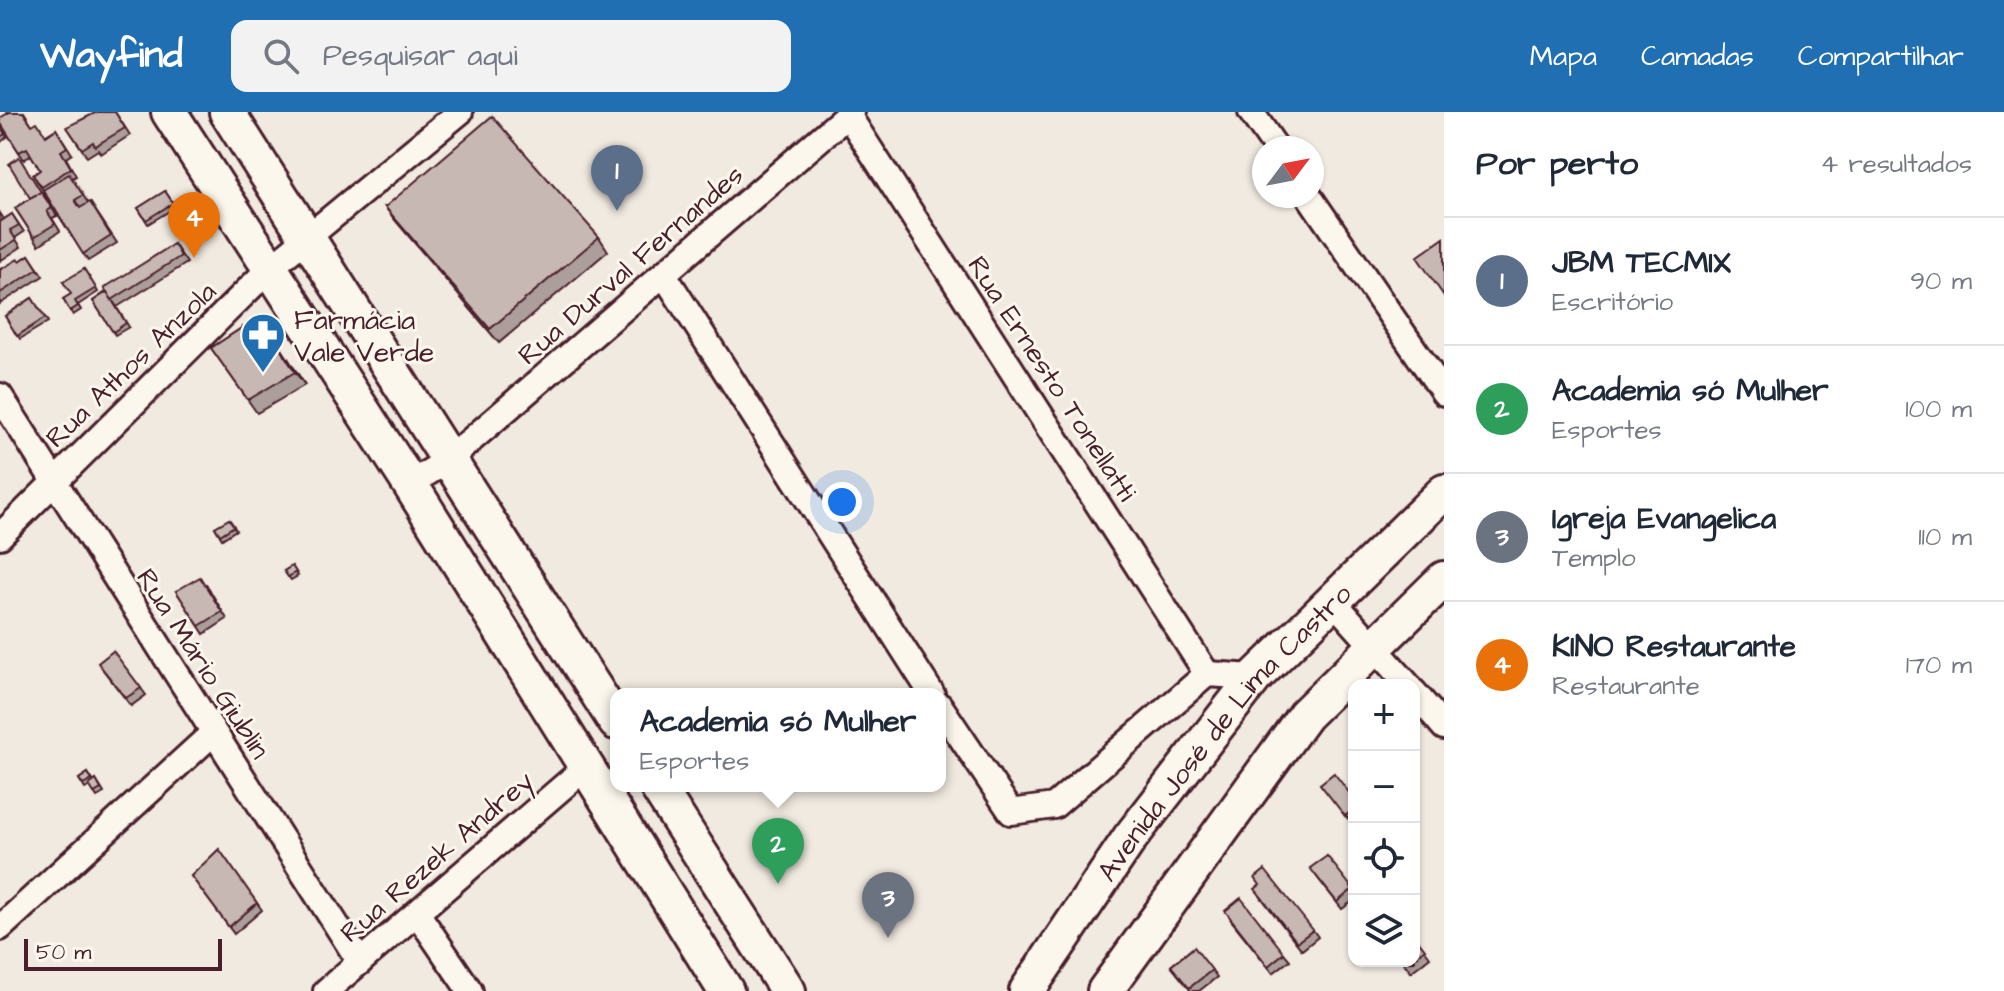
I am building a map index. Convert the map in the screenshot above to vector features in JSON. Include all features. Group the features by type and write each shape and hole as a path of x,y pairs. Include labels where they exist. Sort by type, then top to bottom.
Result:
{"main road":[{"path":"169,112 410,484 726,991"},
{"path":"227,112 610,713"},
{"name":"Avenida José de Lima Castro","path":"1027,991 1130,838 1255,677 1444,492"},
{"name":"Avenida José de Lima Castro","path":"1105,991 1305,715 1444,579"},
{"path":"661,792 788,991"}],"street":[{"name":"Rua Athos Anzola","path":"0,536 269,269 460,112"},
{"path":"1251,112 1268,136"},
{"name":"Rua Durval Fernandes","path":"410,484 448,460 665,276 849,113"},
{"name":"Rua Ernesto Tonellatti","path":"849,113 1207,674"},
{"path":"1317,208 1444,393"},
{"path":"665,276 928,688"},
{"name":"Rua Mário Giublin","path":"0,396 360,962"},
{"path":"1332,600 1403,679"},
{"path":"946,715 1011,812 1054,806 1207,674 1255,677"},
{"path":"1420,699 1444,727"},
{"path":"0,928 213,733"},
{"name":"Rua Rezek Andrey","path":"326,991 586,767"},
{"path":"417,913 470,991"}],"building":[{"path":"10,112 23,112 32,125 37,122 46,136 56,129 67,147 61,151 71,168 42,187 33,175 40,170 27,148 19,152 0,122 0,118"},
{"path":"97,112 115,112 125,128 95,146 93,142 82,149 67,127"},
{"path":"492,116 599,237 490,329 385,207"},
{"path":"19,157 41,192 30,198 9,164"},
{"path":"69,174 83,195 75,200 80,208 90,202 111,236 83,254 43,190"},
{"path":"165,191 173,203 146,220 138,208"},
{"path":"41,192 52,208 47,211 55,224 34,237 15,208"},
{"path":"12,214 19,225 10,230 16,240 0,250 0,222"},
{"path":"1444,238 1444,296 1417,257"},
{"path":"174,244 181,256 112,300 104,288"},
{"path":"29,255 38,269 0,293 0,270"},
{"path":"84,269 96,288 75,301 78,306 70,311 63,299 71,294 63,282"},
{"path":"107,292 126,323 113,332 93,301"},
{"path":"32,298 45,318 17,336 5,316"},
{"name":"Farmácia Vale Verde","path":"260,316 295,372 248,400 211,348"},
{"path":"229,519 234,526 220,535 215,527"},
{"path":"292,566 296,572 288,577 284,571"},
{"path":"200,577 222,612 199,626 176,591"},
{"path":"113,651 141,688 126,698 98,663"},
{"path":"88,773 92,780 83,785 79,779"},
{"path":"1334,773 1348,791 1348,814 1345,816 1320,784"},
{"path":"96,780 101,789 94,793 89,785"},
{"path":"219,849 257,903 229,927 191,876"},
{"path":"1327,856 1348,883 1348,893 1337,902 1310,868"},
{"path":"1265,870 1313,930 1297,942 1255,889 1260,885 1255,878"},
{"path":"1241,898 1284,953 1268,966 1225,911"},
{"path":"1194,947 1212,970 1189,988 1171,966"}],"place":[{"name":"JBM TECMIX","path":"617,211"},
{"name":"KINO Restaurante","path":"194,258"},
{"name":"Farmácia Vale Verde","path":"263,374"},
{"name":"Academia só Mulher","path":"778,884"},
{"name":"Igreja Evangelica","path":"888,938"}]}
